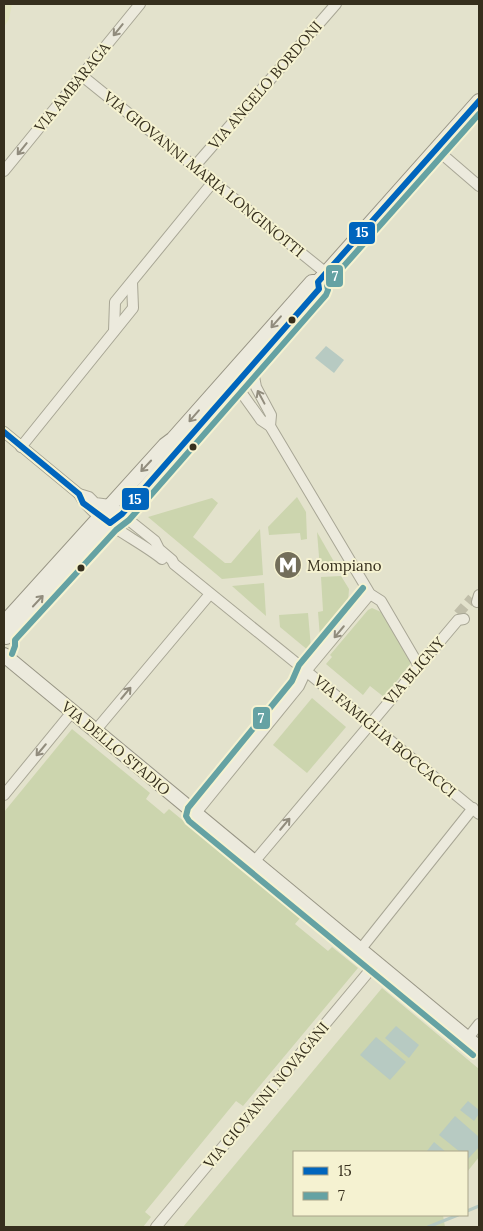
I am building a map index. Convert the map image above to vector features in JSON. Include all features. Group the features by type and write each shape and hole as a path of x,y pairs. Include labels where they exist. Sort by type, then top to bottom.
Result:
{"street":[{"name":"VIA ANGELO BORDONI","path":"194,167 336,4"},
{"name":"VIA AMBARAGA","path":"4,171 134,6"},
{"name":"VIA GIOVANNI MARIA LONGINOTTI","path":"81,75 214,182 322,278"},
{"path":"104,520 122,514 319,289 322,278 479,102"},
{"path":"436,149 479,186"},
{"path":"114,331 115,302 214,182"},
{"path":"5,643 104,520 110,504 165,445 173,439 312,282 322,278"},
{"path":"21,447 133,308 132,282"},
{"path":"259,341 258,350 237,373 236,385 261,420 270,426 370,594 381,601 419,666"},
{"path":"252,366 256,387 271,415 270,426"},
{"name":"VIA FAMIGLIA BOCCACCI","path":"4,432 79,494 88,497 95,503 110,504 154,541 174,564 476,811"},
{"name":"VIA FAMIGLIA BOCCACCI","path":"79,494 83,503 104,520 151,550 166,562 174,564"},
{"path":"95,731 210,594"},
{"path":"196,814 299,686 306,671 370,594"},
{"name":"VIA BLIGNY","path":"254,862 460,618"},
{"name":"VIA DELLO STADIO","path":"5,643 72,712 479,1048"},
{"path":"4,795 72,712"},
{"path":"360,950 476,811"},
{"name":"VIA GIOVANNI NOVAGANI","path":"156,1227 376,963"},
{"path":"468,1038 479,1024"}],"green space":[{"path":"4,4 12,4 9,19 4,27"},
{"path":"297,497 306,512 307,539 301,540 300,533 269,535 268,527"},
{"path":"212,498 218,503 193,537 225,563 231,563 260,529 263,575 222,579 148,517"},
{"path":"317,532 337,567 320,569"},
{"path":"298,570 299,576 281,578 280,571"},
{"path":"341,576 349,589 348,603 320,637 318,612 323,611 321,577"},
{"path":"264,583 266,616 232,586"},
{"path":"372,608 381,612 411,663 384,697 370,686 363,695 326,664 332,657 330,655 368,610"},
{"path":"308,613 311,648 309,651 280,627 279,615"},
{"path":"312,698 346,727 307,773 273,745"},
{"path":"72,729 150,793 146,799 164,814 169,809 301,917 295,924 328,951 332,947 358,968 243,1106 236,1101 145,1212 151,1217 143,1227 4,1227 4,812"},
{"path":"382,988 479,1069 479,1157 468,1171 468,1151 293,1151 293,1216 443,1216 445,1227 183,1227"}],"shaded area":[{"path":"326,346 344,360 334,373 315,358"},
{"path":"396,1026 419,1045 409,1058 385,1038"},
{"path":"376,1037 406,1062 390,1080 360,1055"},
{"path":"468,1101 479,1110 479,1114 474,1121 460,1110"},
{"path":"455,1116 479,1137 479,1147 468,1159 468,1151 459,1151 439,1135"},
{"path":"434,1142 445,1151 427,1151"}],"waterway":[{"path":"468,1211 479,1206"},
{"path":"428,1227 456,1216"}],"tunnel":[{"path":"458,614 472,598"}],"transit line":[{"name":"15","path":"4,432 79,494 83,503 110,523 122,514 319,289 318,282 479,101"},
{"name":"7","path":"12,654 15,640 116,530 129,520 326,295 327,285 479,114"},
{"name":"7","path":"363,588 299,665 292,681 188,808 186,816 189,821 473,1055"}],"place":[{"name":"Mompiano","path":"288,565"}]}
